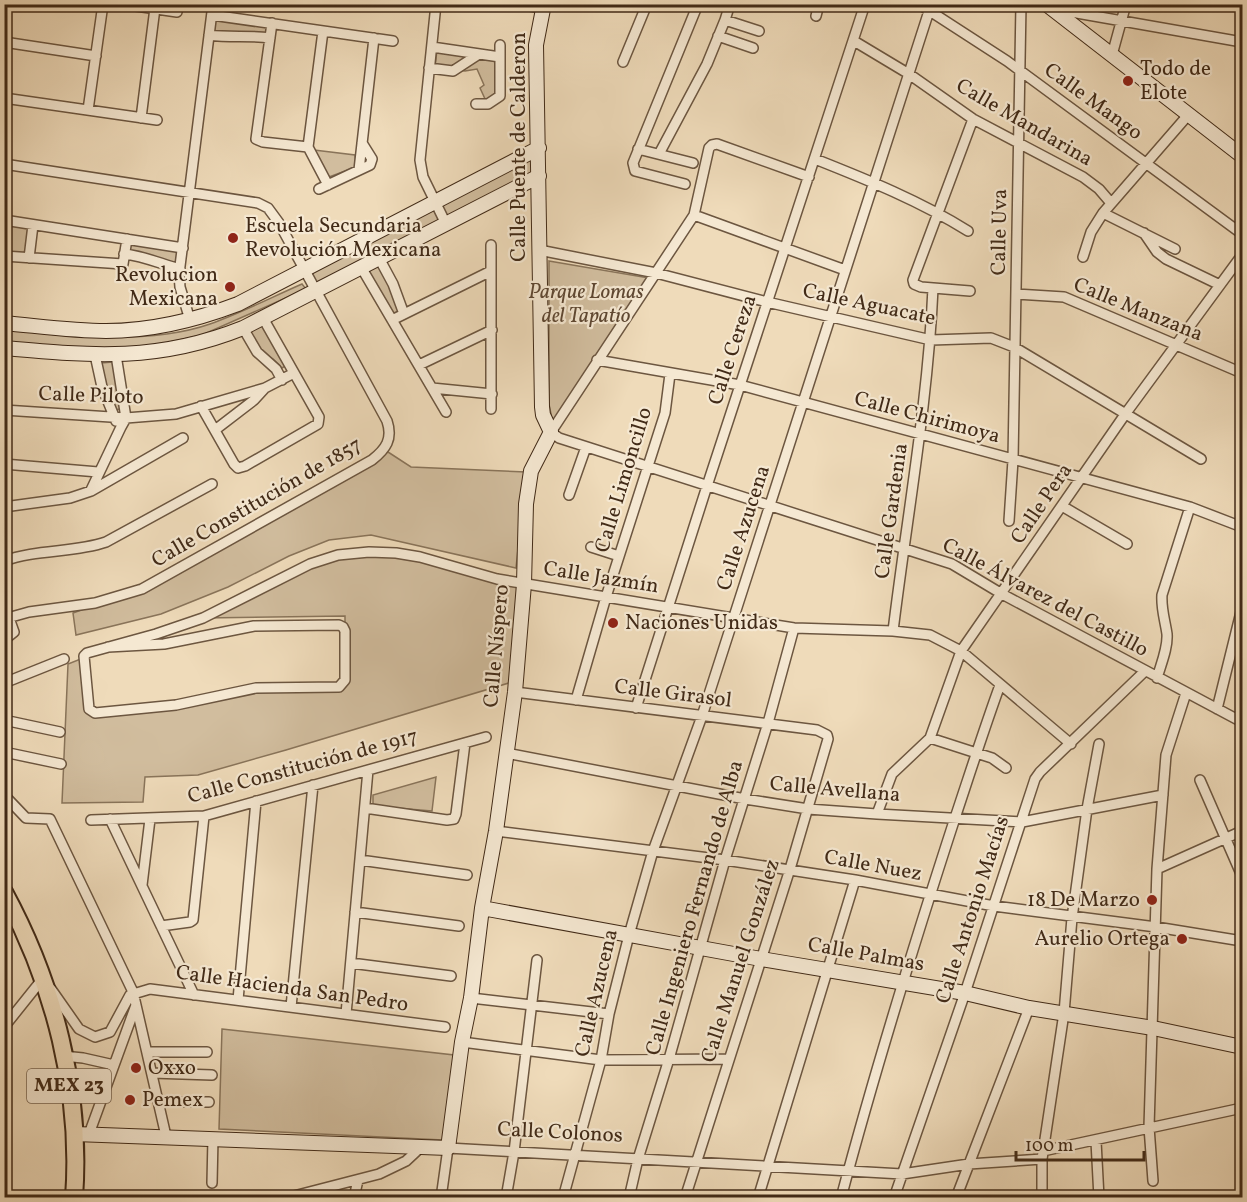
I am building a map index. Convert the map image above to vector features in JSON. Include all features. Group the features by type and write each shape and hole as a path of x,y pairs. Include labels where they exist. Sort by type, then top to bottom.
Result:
{"highway":[{"name":"MEX 23","path":"4,892 43,977 82,1134 74,1197"}],"street":[{"path":"88,110 103,4"},
{"path":"122,4 177,12"},
{"path":"436,4 420,160 423,177 446,224"},
{"path":"517,4 543,6"},
{"path":"622,62 646,4"},
{"path":"685,184 635,171 633,163 699,4"},
{"path":"659,154 707,64 730,4"},
{"path":"816,16 819,4"},
{"name":"Calle Cereza","path":"636,708 866,4"},
{"name":"Calle Mango","path":"919,4 1020,71 1242,234"},
{"name":"Calle Uva","path":"1009,521 1013,460 1021,4"},
{"path":"1112,55 1126,4"},
{"name":"Calle Puente de Calderon","path":"543,6 536,45 539,249 542,407 550,432"},
{"path":"1049,7 1242,42"},
{"path":"1049,7 1242,156"},
{"path":"141,118 155,8"},
{"path":"190,320 180,287 180,269 213,10 272,23 393,41"},
{"name":"Calle Azucena","path":"563,1197 601,1060 609,1014 653,851 702,716 929,11"},
{"path":"724,20 759,31"},
{"path":"272,23 256,139 263,142 308,147"},
{"path":"323,31 308,147 323,187 359,170 374,38"},
{"path":"209,35 233,38 247,35 270,38"},
{"path":"718,36 753,48"},
{"name":"Calle Mandarina","path":"854,41 909,74 973,119 1083,177 1099,189 1111,203"},
{"path":"4,42 96,56"},
{"path":"476,104 488,104 500,96 500,45"},
{"path":"432,47 500,57"},
{"path":"429,68 453,70 479,54"},
{"path":"4,98 157,120"},
{"path":"1083,257 1091,232 1103,213 1189,114"},
{"path":"970,291 914,284 914,277 973,119"},
{"name":"Calle Níspero","path":"441,1197 515,692 524,584 526,504 531,471 550,432 694,216 709,148 717,144 809,177"},
{"path":"4,323 109,331 206,317 238,304 305,270 539,148"},
{"path":"638,149 693,163"},
{"path":"815,159 873,182 938,213 968,231"},
{"name":"Calle Constitución de 1857","path":"4,164 258,203 268,208 274,214 387,421 390,439 382,453 372,460 142,588 95,603 29,612 7,619"},
{"path":"4,348 116,355 168,350 211,341 263,318 539,176"},
{"path":"1103,213 1176,249"},
{"path":"694,216 845,270"},
{"path":"4,220 183,248"},
{"path":"29,258 33,225"},
{"path":"1144,233 1157,252 1166,259 1221,285"},
{"path":"4,256 123,264 127,239"},
{"path":"491,245 491,409"},
{"name":"Calle Aguacate","path":"539,249 656,273 767,302 931,340 991,338 1014,347 1201,459"},
{"path":"124,255 144,256 157,264 180,269"},
{"name":"Calle Pera","path":"877,814 892,774 930,738 961,651 1126,414 1242,255"},
{"path":"380,258 404,314"},
{"path":"361,267 446,412"},
{"path":"392,320 491,271"},
{"name":"Calle Gardenia","path":"893,631 903,548 921,435 931,340 933,288"},
{"name":"Calle Manzana","path":"1016,294 1064,297 1242,373"},
{"path":"201,406 238,468 316,425 319,417 263,318"},
{"path":"243,328 257,352 276,369 282,380"},
{"path":"419,365 492,330"},
{"path":"95,355 102,387 113,417 121,427"},
{"path":"91,491 126,418 116,355"},
{"name":"Calle Chirimoya","path":"597,360 740,385 1190,507 1242,527"},
{"path":"215,430 254,400 265,388 294,373"},
{"name":"Calle Limoncillo","path":"576,700 606,597 665,414 670,374"},
{"name":"Calle Piloto","path":"4,410 126,418 176,414 265,388"},
{"path":"432,388 492,394"},
{"name":"Calle Álvarez del Castillo","path":"550,432 559,438 586,447 952,564 1145,672 1242,722"},
{"path":"4,507 70,498 91,491 183,438"},
{"path":"569,495 586,447"},
{"path":"4,464 99,472"},
{"path":"4,561 50,552 88,548 106,542 212,484"},
{"path":"1062,506 1127,544"},
{"path":"1157,678 1167,636 1161,606 1162,595 1190,507"},
{"path":"591,547 619,556"},
{"name":"Calle Jazmín","path":"108,647 164,644 254,626 339,625 345,631 345,680 342,685 336,687 256,687 176,705 92,713 89,709 84,656 87,653 203,618 310,564 338,555 369,552 396,553 420,557 497,579 794,628 893,631 930,635 961,651 1071,744"},
{"path":"1217,709 1238,647 1242,608"},
{"path":"4,640 14,632 7,619"},
{"name":"Calle Ingeniero Fernando de Alba","path":"629,1197 638,1159 669,1059 725,860 768,723 794,628"},
{"path":"4,683 64,659"},
{"name":"Calle Antonio Macías","path":"894,1197 965,993 1035,779 1145,672"},
{"path":"841,1197 929,894 1000,685"},
{"name":"Calle Girasol","path":"515,692 768,723 817,730 826,735"},
{"path":"1153,1181 1149,1127 1157,869 1166,755 1186,693"},
{"path":"4,720 60,732"},
{"name":"Calle Manuel González","path":"685,1197 790,869 828,744 826,735"},
{"name":"Calle Constitución de 1917","path":"91,820 204,816 486,737"},
{"path":"930,738 992,758 1006,768"},
{"path":"365,808 447,820 454,819 465,743"},
{"path":"1042,1197 1043,1155 1064,1013 1072,918 1087,809 1099,744"},
{"path":"4,752 61,764"},
{"name":"Calle Avellana","path":"506,753 745,799 808,809 877,814 1022,822 1163,795"},
{"path":"346,1014 368,770"},
{"path":"1200,780 1242,876"},
{"path":"291,1007 313,785"},
{"path":"4,795 26,818 50,819 134,992 166,1136"},
{"path":"238,1000 256,801"},
{"path":"161,926 194,920 204,816"},
{"path":"110,819 194,995"},
{"path":"142,885 150,819"},
{"name":"Calle Nuez","path":"496,831 790,869 994,906 1072,918 1156,927 1242,941"},
{"path":"1157,869 1242,831"},
{"path":"360,860 467,875"},
{"path":"758,1197 855,880"},
{"name":"Calle Palmas","path":"482,908 761,959 965,993 1029,1008 1153,1028 1242,1047"},
{"path":"355,912 459,926"},
{"path":"506,1197 514,1152 537,960"},
{"path":"351,963 451,976"},
{"path":"4,1027 43,977 79,1029 91,1036 100,1037 110,1032 126,998 134,992"},
{"name":"Calle Hacienda San Pedro","path":"134,992 158,989 445,1027"},
{"path":"471,998 609,1014"},
{"path":"82,1134 114,1065 136,1005"},
{"path":"956,1197 1029,1008"},
{"path":"462,1042 601,1060 729,1059"},
{"path":"147,1052 207,1052"},
{"path":"63,1056 114,1065"},
{"path":"152,1073 212,1075"},
{"path":"158,1102 209,1102"},
{"name":"Calle Colonos","path":"82,1134 448,1148 902,1174 1043,1155 1149,1127 1242,1108"},
{"path":"212,1183 213,1138"},
{"path":"1096,1141 1099,1197"},
{"path":"286,1197 379,1174 406,1161 421,1147"},
{"path":"354,1197 358,1180"}],"green space":[{"path":"212,15 272,23 270,38 209,35"},
{"path":"437,50 497,59 497,95 486,101 480,88 484,85 477,69 465,71 435,67"},
{"path":"536,149 539,176 448,220 438,200"},
{"path":"314,150 355,155 356,167 329,177"},
{"path":"433,203 446,224 318,287 307,269"},
{"path":"4,224 29,228 25,256 5,255"},
{"path":"126,241 183,248 180,268 124,254"},
{"path":"379,258 404,314 392,320 361,267"},
{"name":"Parque Lomas del Tapatío","path":"549,261 649,278 553,424 549,404"},
{"path":"302,284 306,289 202,335 142,348 67,349 5,344 5,329 108,337 187,330 222,320"},
{"path":"262,321 287,365 282,368 264,354 247,329"},
{"path":"113,362 121,409 113,410 101,363"},
{"path":"388,452 411,467 526,472 516,568 371,535 329,540 289,556 228,587 161,614 76,635 73,613 142,588"},
{"path":"338,555 420,557 518,583 512,682 198,775 145,777 143,802 62,803 68,664 83,658 90,711 176,705 256,688 339,687 345,679 345,616 203,618"},
{"path":"436,777 432,811 373,806 373,795"},
{"path":"222,1029 454,1055 443,1140 219,1129"}],"place":[{"name":"Todo de Elote","path":"1128,81"},
{"name":"Escuela Secundaria Revolución Mexicana","path":"233,238"},
{"name":"Revolucion Mexicana","path":"230,287"},
{"name":"Naciones Unidas","path":"613,623"},
{"name":"18 De Marzo","path":"1152,900"},
{"name":"Aurelio Ortega","path":"1182,939"},
{"name":"Oxxo","path":"136,1068"},
{"name":"Pemex","path":"130,1100"}]}
